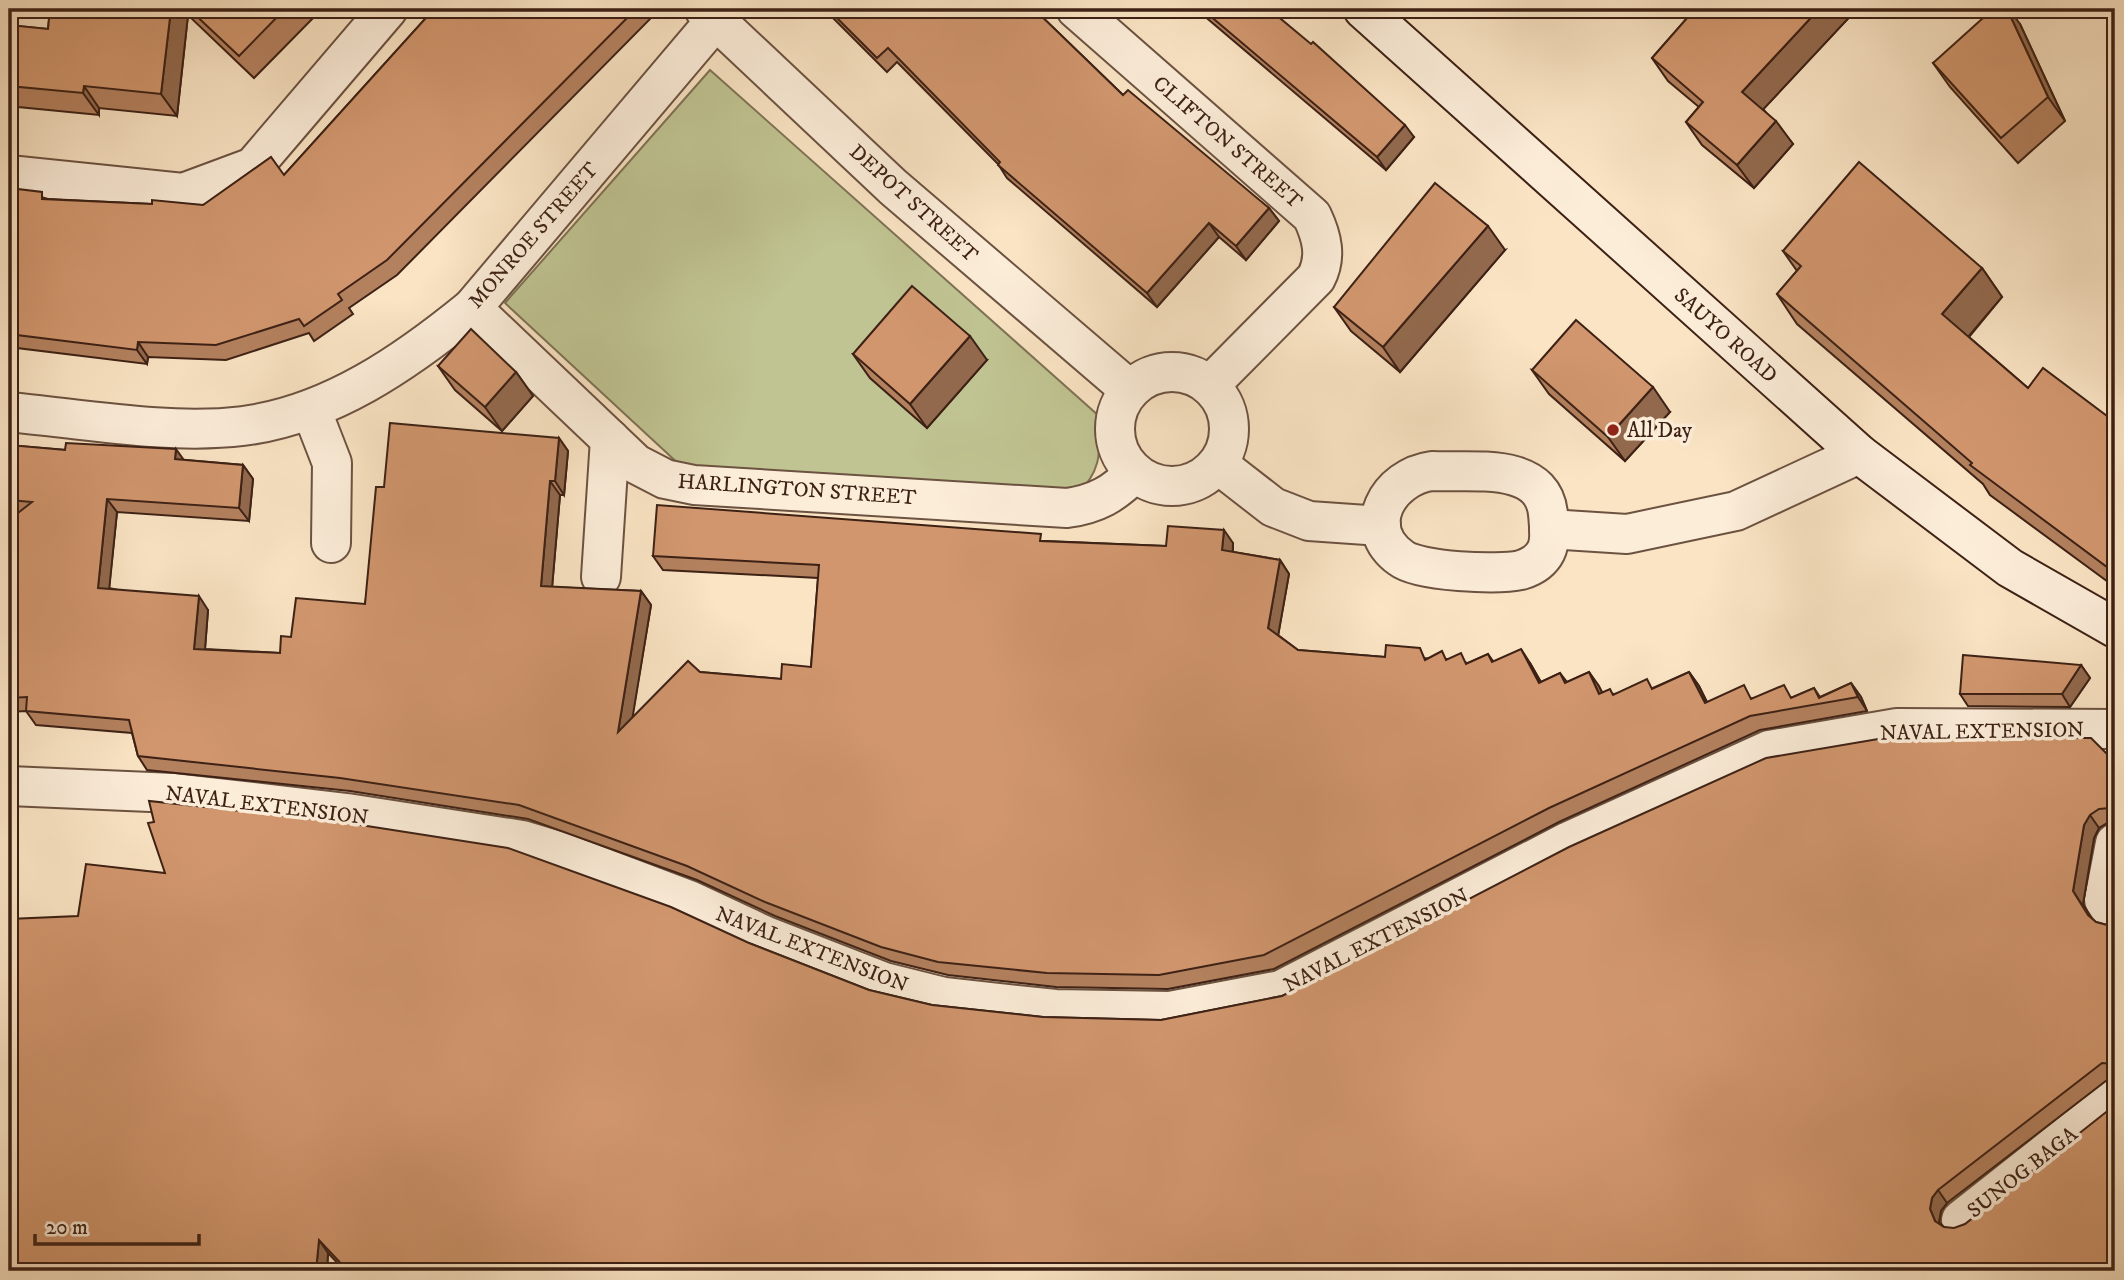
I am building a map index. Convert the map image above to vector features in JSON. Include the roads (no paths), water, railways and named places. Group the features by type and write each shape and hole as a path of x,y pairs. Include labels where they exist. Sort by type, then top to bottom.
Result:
{"street":[{"path":"9,175 183,193 253,167 388,9"},
{"name":"CLIFTON STREET","path":"1076,9 1312,216 1319,230 1323,264 1316,278 1210,385"},
{"name":"SAUYO ROAD","path":"1363,9 1859,454 2010,568 2115,628"},
{"name":"MONROE STREET","path":"9,412 181,428 243,426 311,409 369,381 412,354 472,308 715,12"},
{"name":"DEPOT STREET","path":"715,12 893,187 1130,390"},
{"name":"HARLINGTON STREET","path":"472,308 636,464 665,479 694,485 1067,508 1094,504 1119,489 1134,473"},
{"path":"1169,372 1184,373 1210,385 1224,403 1230,424 1228,445 1219,464 1200,479 1178,486 1155,484 1134,473 1123,459 1116,442 1115,424 1120,406 1130,390 1141,381 1169,372"},
{"path":"311,409 332,463 331,543"},
{"path":"601,577 610,439"},
{"path":"1549,529 1627,534 1736,511 1859,454"},
{"path":"1219,464 1273,507 1309,521 1381,526"},
{"path":"1432,471 1506,474 1525,479 1538,486 1546,500 1549,529 1546,551 1536,564 1522,570 1501,571 1417,567 1400,558 1388,544 1381,526 1383,506 1392,490 1415,474 1432,471"},
{"name":"NAVAL EXTENSION","path":"9,786 24,784 174,793 347,813 522,840 562,852 689,900 766,936 884,982 944,997 1055,1009 1170,1011 1281,990 1569,841 1769,750 1897,729 2115,729"},
{"path":"2115,843 2104,900 2115,916"},
{"name":"SUNOG BAGA","path":"1961,1220 2115,1098"}],"place":[{"name":"All Day","path":"1613,430"}]}
